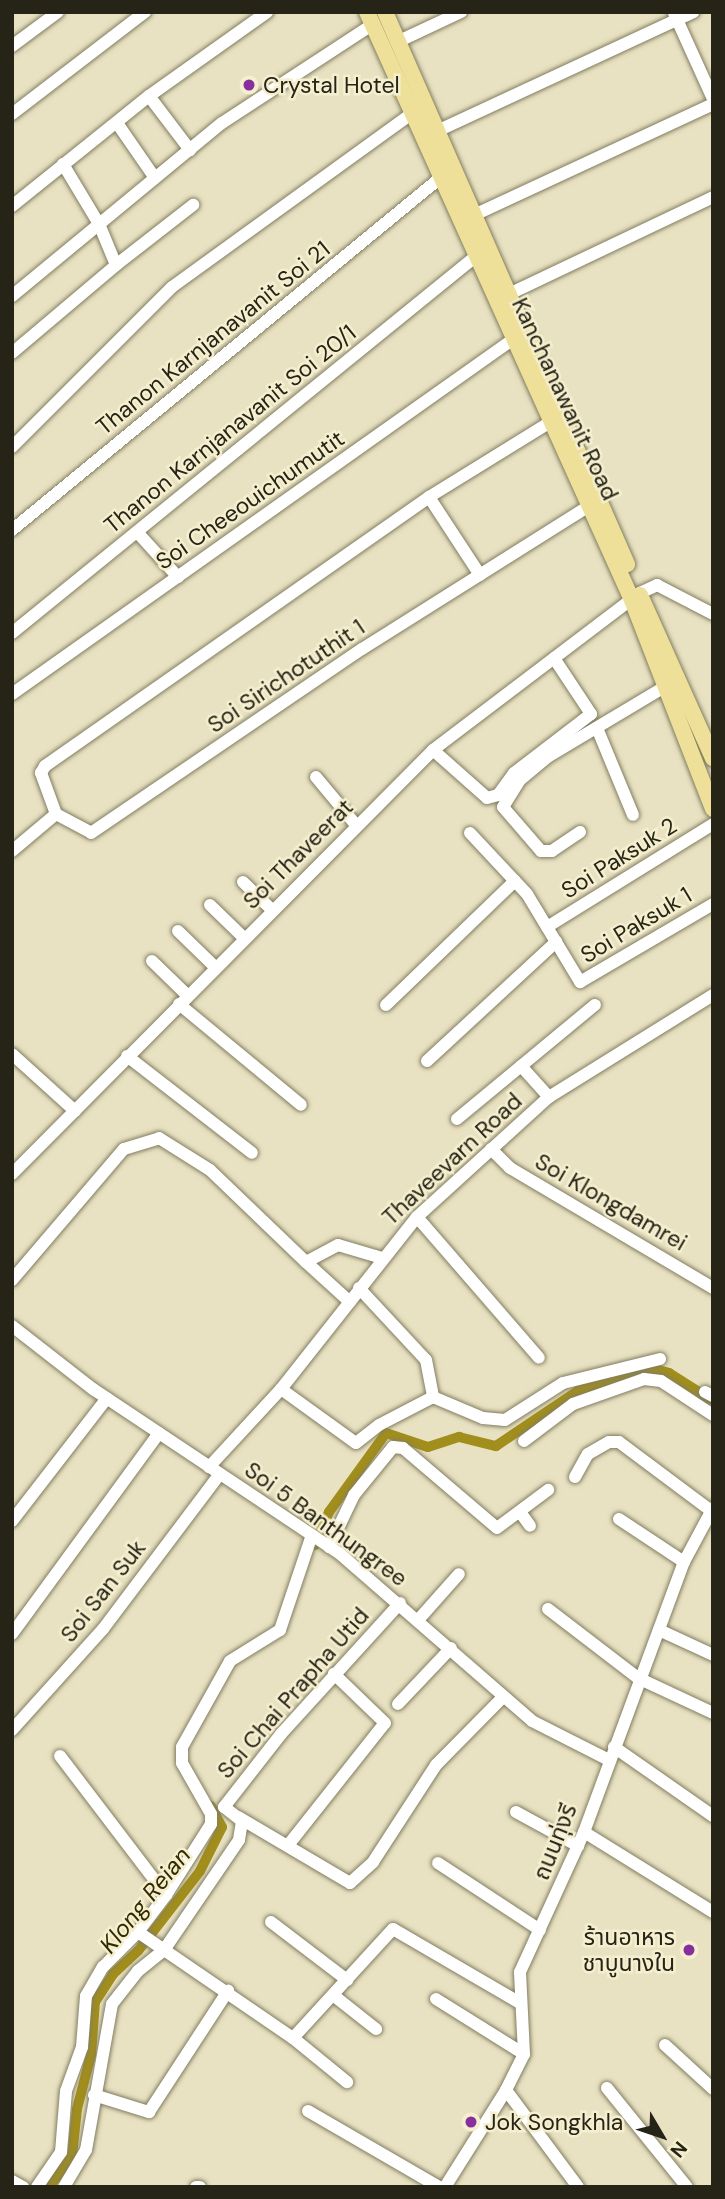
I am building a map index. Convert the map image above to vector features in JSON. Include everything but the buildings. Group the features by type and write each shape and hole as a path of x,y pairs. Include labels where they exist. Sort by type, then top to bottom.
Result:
{"main road":[{"name":"Kanchanawanit Road","path":"385,12 429,134 466,220 475,257 549,423 713,758"},
{"name":"Kanchanawanit Road","path":"370,19 411,114 429,134 440,178 507,295 636,596 666,686 713,809"}],"street":[{"path":"12,46 58,12"},
{"path":"12,114 145,12"},
{"path":"12,206 149,96 267,12"},
{"path":"397,42 461,12"},
{"path":"429,134 676,16 693,12"},
{"path":"466,220 713,101 676,16"},
{"path":"12,296 222,123 370,19"},
{"path":"149,96 190,150"},
{"path":"12,447 172,287 411,114"},
{"path":"117,122 155,178"},
{"path":"63,164 99,224 116,265"},
{"name":"Thanon Karnjanavanit Soi 21","path":"12,530 440,178"},
{"path":"507,295 713,197"},
{"path":"12,353 116,265 193,205"},
{"name":"Thanon Karnjanavanit Soi 20/1","path":"12,633 475,257"},
{"name":"Soi Cheeouichumutit","path":"12,694 512,340"},
{"path":"12,851 57,814 41,774 45,766 429,497 549,423"},
{"path":"429,497 480,575"},
{"name":"Soi Sirichotuthit 1","path":"57,814 91,833 480,575 589,506"},
{"path":"137,532 178,577"},
{"path":"636,596 657,585 713,614"},
{"name":"Soi Thaveerat","path":"12,1174 433,750 636,596"},
{"path":"433,750 487,799 498,795 514,773 591,714 554,658"},
{"path":"580,832 552,851 541,851 503,807 520,780 549,756 666,686"},
{"path":"597,728 633,815"},
{"path":"316,777 356,825"},
{"name":"Soi Paksuk 2","path":"547,927 713,824"},
{"path":"427,1061 556,942 515,881 470,833"},
{"path":"386,1005 515,881"},
{"path":"243,882 272,910"},
{"name":"Soi Paksuk 1","path":"556,942 580,982 713,904"},
{"path":"210,905 244,938"},
{"path":"178,931 215,967"},
{"path":"152,961 183,1000 300,1105"},
{"name":"Thaveevarn Road","path":"214,1470 417,1217 549,1097 713,995"},
{"path":"457,1119 595,1005"},
{"path":"12,1054 75,1111"},
{"path":"127,1056 252,1153"},
{"path":"521,1066 549,1097"},
{"path":"12,1280 124,1149 159,1138 211,1170 350,1302"},
{"name":"Soi Klongdamrei","path":"491,1149 510,1168 713,1287"},
{"path":"417,1217 539,1358"},
{"path":"306,1262 338,1245 382,1258"},
{"path":"359,1289 426,1360 433,1397"},
{"name":"Soi 5 Banthungree","path":"12,1326 107,1398 329,1547 401,1603 532,1721 609,1760"},
{"path":"433,1397 483,1418 505,1420 660,1359"},
{"path":"524,1441 567,1394 651,1378 713,1415"},
{"path":"281,1389 356,1443 379,1425 433,1397"},
{"path":"12,1521 107,1398"},
{"path":"12,1634 159,1433"},
{"path":"575,1477 588,1454 609,1442 619,1442 711,1509"},
{"path":"329,1547 354,1495 395,1447 403,1448 497,1528 548,1490"},
{"name":"Soi San Suk","path":"12,1730 103,1629 214,1470"},
{"name":"ถนนทุ่งรี","path":"524,2054 520,1972 584,1832 638,1678 684,1562 708,1531 711,1509"},
{"path":"520,1512 530,1526"},
{"path":"619,1519 684,1562"},
{"path":"37,2187 61,2152 66,2091 82,2047 86,1996 103,1967 139,1933 212,1824 211,1814 181,1752 205,1703 236,1654 280,1630 312,1535"},
{"path":"419,1619 459,1574"},
{"name":"Soi Chai Prapha Utid","path":"64,2187 86,2150 112,2004 138,1970 164,1950 239,1840 242,1821 224,1807 334,1674 401,1603"},
{"path":"548,1609 638,1678 713,1713"},
{"path":"659,1630 713,1655"},
{"path":"398,1704 451,1648"},
{"path":"289,1844 385,1723 334,1674"},
{"path":"237,1817 289,1844 350,1883 373,1862 436,1765 503,1697"},
{"path":"614,1747 713,1816"},
{"path":"60,1756 166,1895"},
{"path":"516,1812 578,1846"},
{"path":"584,1832 713,1912"},
{"path":"438,1863 540,1930"},
{"path":"271,1922 347,1980"},
{"path":"293,2038 393,1929 520,2003"},
{"path":"139,1933 228,1991 293,2038 347,2082"},
{"path":"94,2095 149,2112 228,1991"},
{"path":"333,1995 376,2029"},
{"path":"436,1999 524,2054 506,2090 445,2187"},
{"path":"665,2045 713,2089"},
{"path":"607,2088 687,2187"},
{"path":"506,2090 578,2187"},
{"path":"308,2111 439,2187"},
{"path":"12,2181 23,2187"}],"waterway":[{"name":"Klong Reian","path":"315,1545 329,1512 386,1433 428,1447 459,1437 496,1446 579,1390 655,1369 669,1373 710,1399"},
{"name":"Klong Reian","path":"49,2187 72,2156 77,2109 91,2055 95,2002 113,1974 138,1951 200,1871 222,1827 211,1806"}],"place":[{"name":"Crystal Hotel","path":"249,85"},
{"name":"ร้านอาหาร ชาบูนางใน","path":"689,1950"},
{"name":"Jok Songkhla","path":"471,2122"}]}
